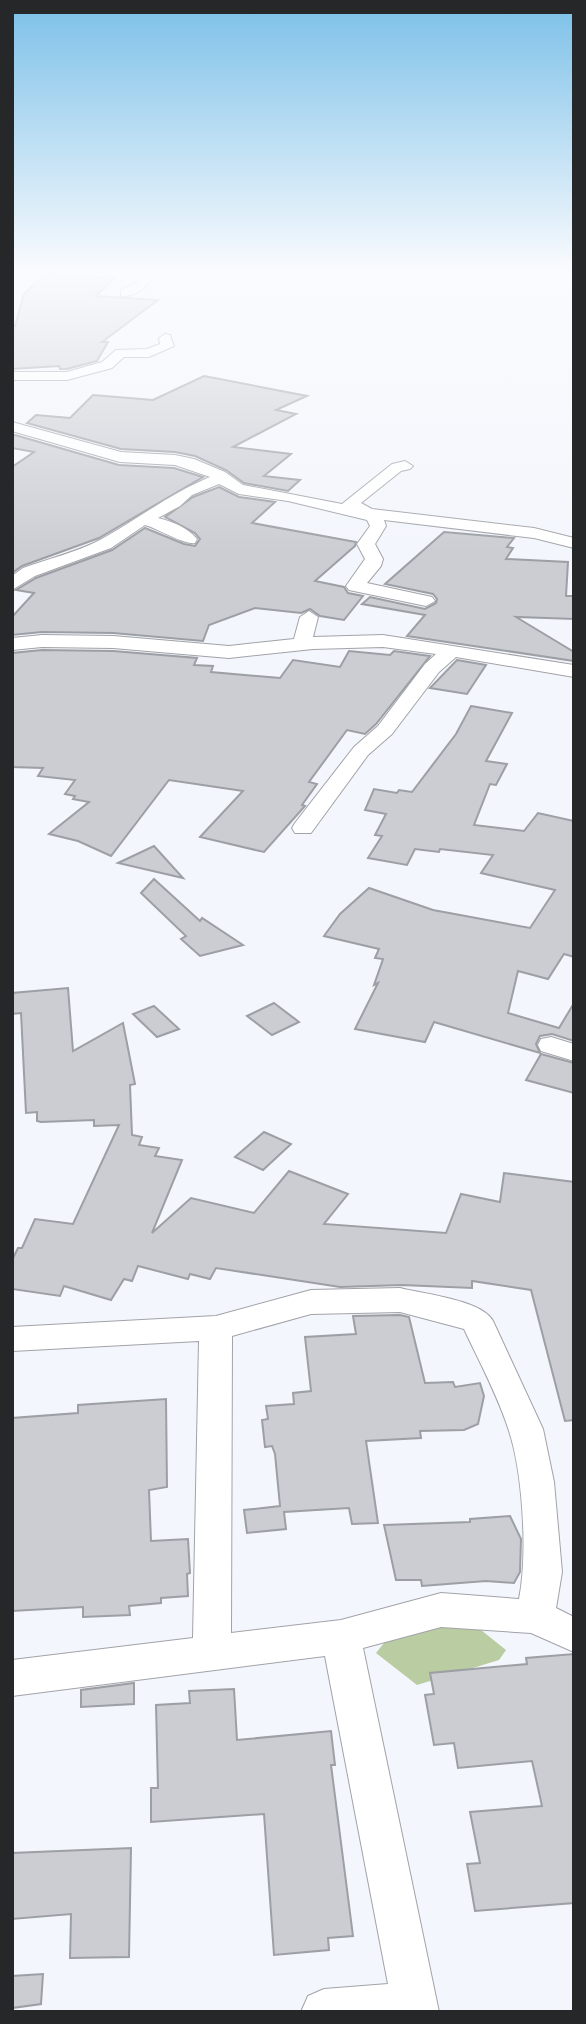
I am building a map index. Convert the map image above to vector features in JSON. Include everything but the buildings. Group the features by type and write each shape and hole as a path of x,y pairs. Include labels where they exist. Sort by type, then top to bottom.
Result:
{"street":[{"path":"12,376 68,376 109,363"},
{"path":"12,426 120,457 175,460 208,469 247,491 288,496 374,517 378,526 366,544 374,559 372,566 358,579 355,586 426,601"},
{"path":"175,460 177,488 186,492"},
{"path":"405,466 397,467 350,504 362,513 534,533 574,544"},
{"path":"12,585 21,570 105,544 174,503 186,492 220,478"},
{"path":"144,519 171,527 189,539"},
{"path":"304,644 303,636 309,617"},
{"path":"12,644 42,641 113,642 229,652 304,644 383,642 452,650 574,671"},
{"path":"303,828 362,751 385,730 432,668 452,650"},
{"path":"12,1339 216,1328 311,1302 400,1300 460,1314 477,1321 526,1429 536,1482 543,1572 535,1617"},
{"path":"212,1652 216,1328"},
{"path":"12,1678 341,1637 441,1611 535,1617 574,1634"},
{"path":"324,2012 415,2008 341,1637"}],"green space":[{"path":"466,1618 506,1650 499,1660 417,1685 376,1653 397,1627"}]}
